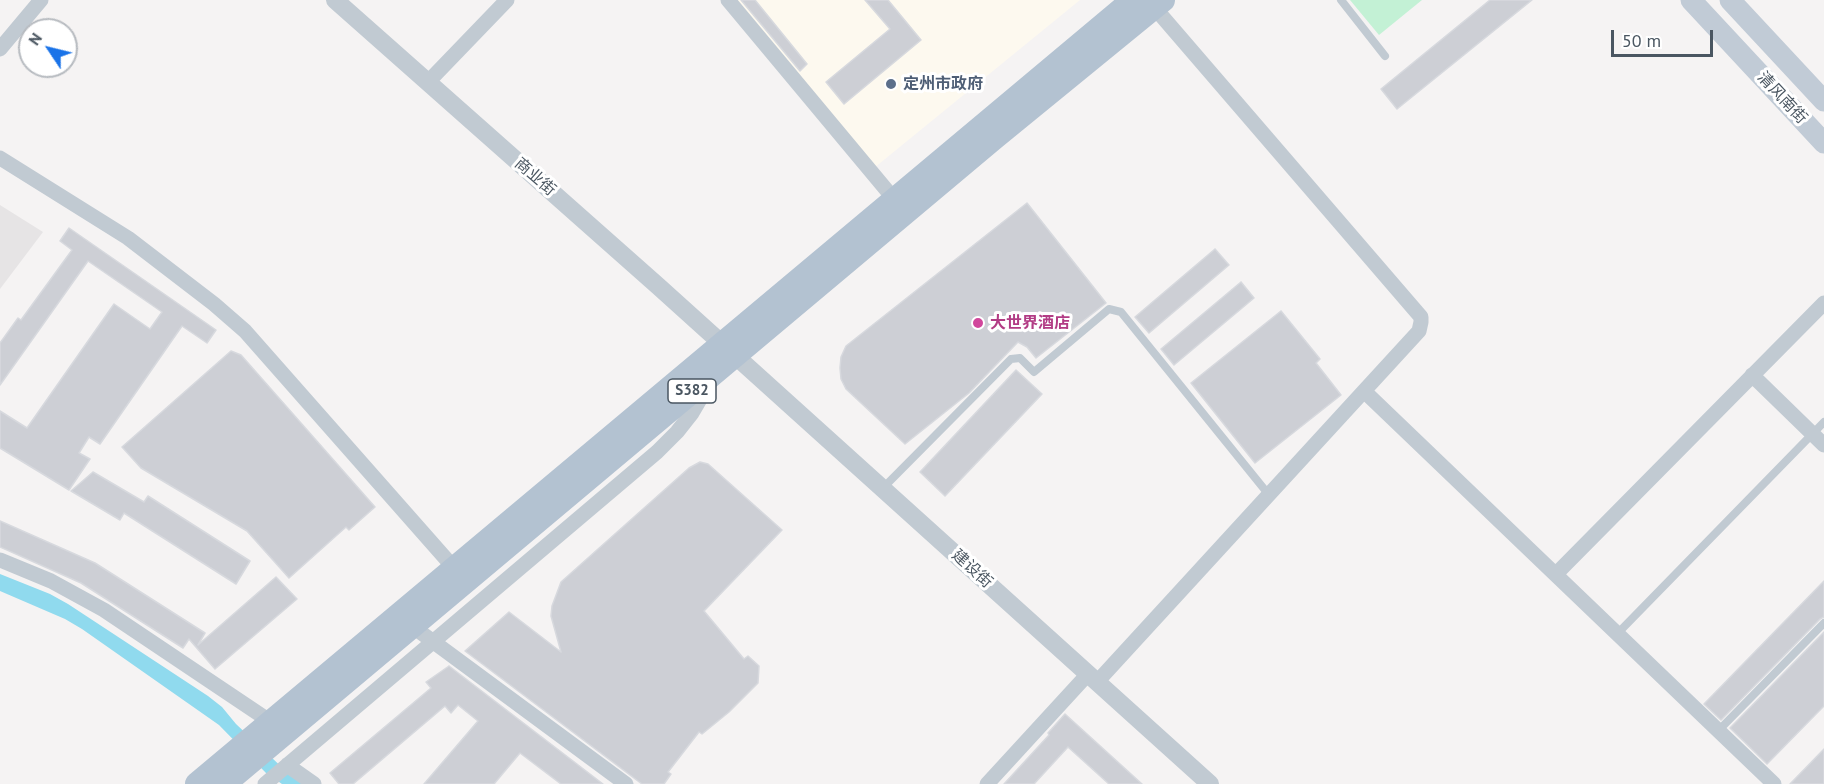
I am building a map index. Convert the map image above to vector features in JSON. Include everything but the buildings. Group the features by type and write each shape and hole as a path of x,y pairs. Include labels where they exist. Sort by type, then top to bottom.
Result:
{"main road":[{"name":"清风南街","path":"1691,0 1824,143"},
{"name":"清风南街","path":"1730,0 1824,101"},
{"name":"S382","path":"224,784 412,626 725,356 894,199 1150,2"},
{"name":"S382","path":"197,784 454,568 725,356 1003,130 1150,2"}],"street":[{"path":"0,49 41,0"},
{"name":"商业街","path":"335,0 428,82 725,356"},
{"path":"428,82 507,0"},
{"path":"728,0 894,199"},
{"path":"987,784 1093,678 1269,495 1419,331 1421,317 1150,2"},
{"path":"0,158 128,238 214,304 245,331 454,568"},
{"path":"1556,573 1824,303"},
{"path":"265,784 657,452 692,413 725,356"},
{"name":"建设街","path":"725,356 883,488 1210,784"},
{"path":"1752,375 1824,445"},
{"path":"1364,391 1774,784"},
{"path":"0,560 58,585 104,610 271,722"},
{"path":"412,626 626,784"},
{"path":"287,765 314,784"}],"lane":[{"path":"1341,0 1385,56"},
{"path":"883,488 1011,359 1020,358 1034,372 1110,309 1121,312 1269,495"},
{"path":"1618,633 1824,422"},
{"path":"1719,730 1824,623"}],"shaded area":[{"name":"定州市政府","path":"735,0 1080,0 874,168"},
{"path":"0,205 43,232 0,289"}],"green space":[{"path":"1350,0 1422,0 1379,35"}],"water":[{"path":"0,574 50,594 68,604 208,696 289,774 304,784 282,784 266,773 219,725 82,629 65,619 0,591"}],"place":[{"name":"定州市政府","path":"891,84"},
{"name":"大世界酒店","path":"978,323"}]}
